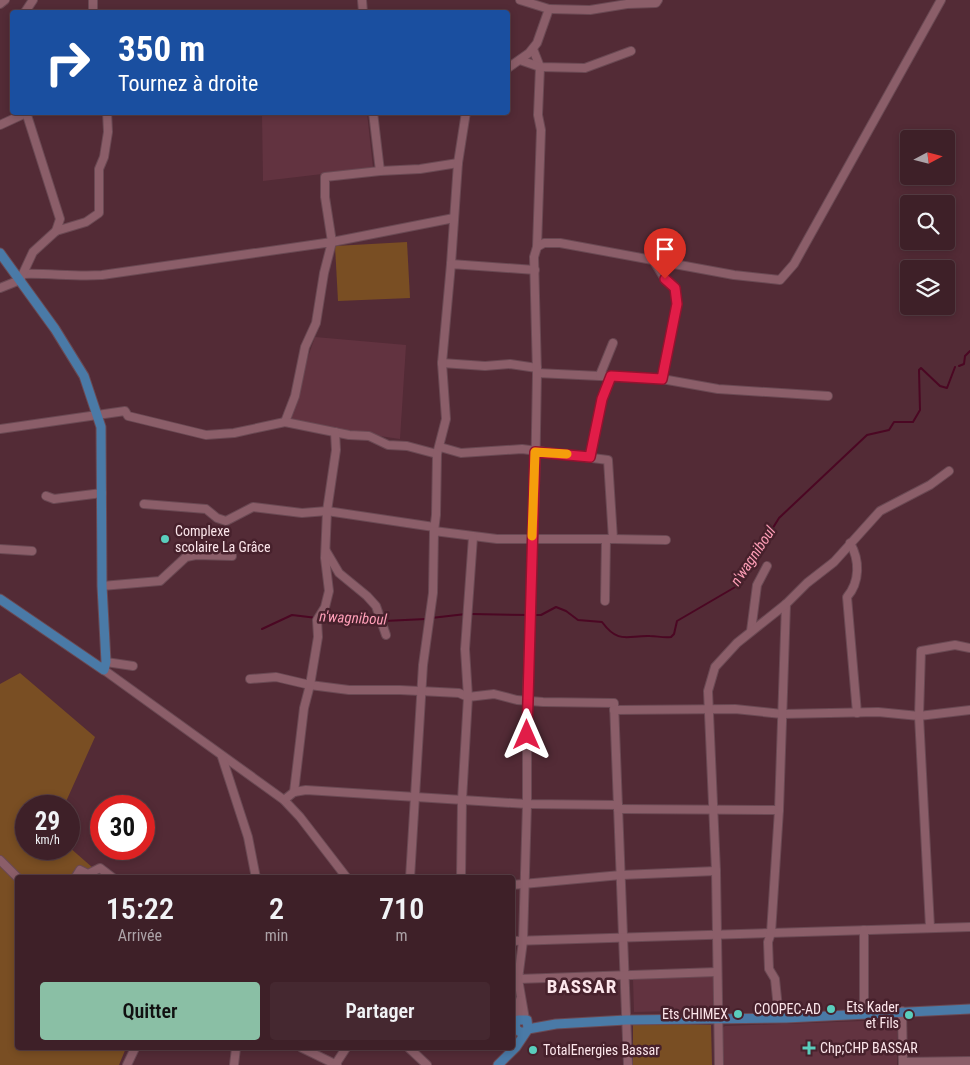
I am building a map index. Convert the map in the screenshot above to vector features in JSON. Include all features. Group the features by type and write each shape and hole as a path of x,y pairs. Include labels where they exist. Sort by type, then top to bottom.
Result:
{"main road":[{"path":"0,253 21,277 84,376 101,428 102,586 105,666"},
{"path":"0,599 105,666"},
{"path":"515,1047 523,1025 626,1020 779,1018 970,1009"},
{"path":"498,1065 510,1050"}],"street":[{"path":"0,4 5,0"},
{"path":"520,0 548,9 590,10 627,4 656,4 658,0"},
{"path":"538,247 544,243 560,243 652,258 734,275 780,280 794,264 941,0"},
{"path":"510,67 533,49 541,37 548,9"},
{"path":"523,1025 521,993 515,977 523,941 527,804 527,700 537,370 534,257 538,247 541,130 538,115 540,67 533,49"},
{"path":"520,60 540,67 585,68 631,51"},
{"path":"0,125 22,115"},
{"path":"27,115 60,219 56,231"},
{"path":"21,277 33,252 56,231 86,222 99,213 99,169 104,157 108,132 107,115"},
{"path":"373,115 380,171"},
{"path":"410,875 413,798 421,691 433,593 438,450 446,419 442,362 458,163 466,115"},
{"path":"285,422 296,396 306,347 316,323 324,273 332,242 325,197 325,177 420,169 458,163"},
{"path":"0,288 21,277 47,274 78,277 102,275 332,242 454,218"},
{"path":"652,258 665,279 675,288 677,304 662,379"},
{"path":"451,264 535,270"},
{"path":"600,375 613,344"},
{"path":"442,362 485,366 510,364 537,370 662,379 718,389 828,396"},
{"path":"590,457 602,399 611,376"},
{"path":"0,428 126,411 128,416 206,435 234,433 285,422 349,435 369,436 388,445 461,453 522,449 608,460 610,539 605,600"},
{"path":"294,792 304,708 310,686 318,629 317,620 325,607 329,591 325,549 327,511 336,450 335,432"},
{"path":"719,1065 720,1018 716,936 716,871 708,691 716,666 737,643 834,562 880,511 930,486 950,471"},
{"path":"46,496 54,499 102,493"},
{"path":"144,504 206,509 217,518 226,521 252,507 302,513 327,511 474,537 666,540"},
{"path":"462,875 462,800 468,697 465,649 474,537"},
{"path":"850,543 856,553 858,568 854,589 847,597 857,713"},
{"path":"0,549 32,551"},
{"path":"325,549 339,573 376,606 386,635"},
{"path":"102,586 160,581 186,557 196,555 232,556"},
{"path":"751,631 758,586 767,566"},
{"path":"779,1018 775,979 769,969 768,942 771,933 779,810 786,604"},
{"path":"930,927 919,716 921,651 954,645 970,648"},
{"path":"105,666 133,666"},
{"path":"105,666 222,757 284,800 300,817 345,875"},
{"path":"250,679 276,677 310,686 349,690 421,691 459,694 468,697 494,694 527,700 614,703 628,1065"},
{"path":"614,710 710,709 782,714 857,713 919,716 970,710"},
{"path":"222,757 248,836 255,875"},
{"path":"284,800 294,792 306,790 527,804 714,810 779,810"},
{"path":"0,860 15,875"},
{"path":"77,875 80,870 88,874 100,868 109,875"},
{"path":"515,885 621,875 716,871"},
{"path":"515,941 970,927"},
{"path":"864,930 864,1013"},
{"path":"515,977 717,972"},
{"path":"902,1011 902,1063 970,1062"},
{"path":"127,1065 134,1050"},
{"path":"234,1065 236,1050"},
{"path":"306,1050 336,1065 345,1050"},
{"path":"411,1050 427,1065"}],"shaded area":[{"path":"262,115 367,115 373,168 263,181"},
{"path":"407,242 410,298 338,301 335,246"},
{"path":"315,337 406,345 400,439 285,422"},
{"path":"20,673 95,737 69,795 15,795 15,860 80,860 80,857 93,868 95,875 15,875 15,1050 125,1050 119,1065 0,1065 0,684"},
{"path":"713,975 714,1010 634,1012 633,978"},
{"name":"Chp;CHP BASSAR","path":"890,1020 897,1026 897,1065 721,1065 720,1030 725,1026"},
{"path":"633,1023 711,1025 712,1065 633,1065"}],"waterway":[{"path":"959,366 964,364 965,356 970,351"},
{"name":"n'wagniboul","path":"533,615 541,615 556,607 566,611 578,620 602,622 614,634 619,636 671,637 674,634 677,621 737,586 779,518 867,435 889,430 894,422 913,422 920,410 919,370 921,368 940,386 947,388 955,367"},
{"name":"n'wagniboul","path":"431,618 466,614"},
{"name":"n'wagniboul","path":"471,614 529,615"},
{"name":"n'wagniboul","path":"262,629 292,615 317,618"},
{"name":"n'wagniboul","path":"321,618 379,621"},
{"name":"n'wagniboul","path":"384,621 426,619"}],"slow traffic":[{"path":"532,536 535,452 567,454"}],"place":[{"name":"Complexe scolaire La Grâce","path":"165,539"},
{"name":"COOPEC-AD","path":"831,1009"},
{"name":"Ets CHIMEX","path":"738,1014"},
{"name":"Ets Kader et Fils","path":"909,1015"},
{"name":"Chp;CHP BASSAR","path":"809,1048"},
{"name":"TotalEnergies Bassar","path":"533,1050"}],"district":[{"name":"BASSAR","path":"582,986"}],"route":[{"path":"527,735 535,452 590,457 602,399 611,376 662,379 668,338 677,304 675,288 665,279"}]}
